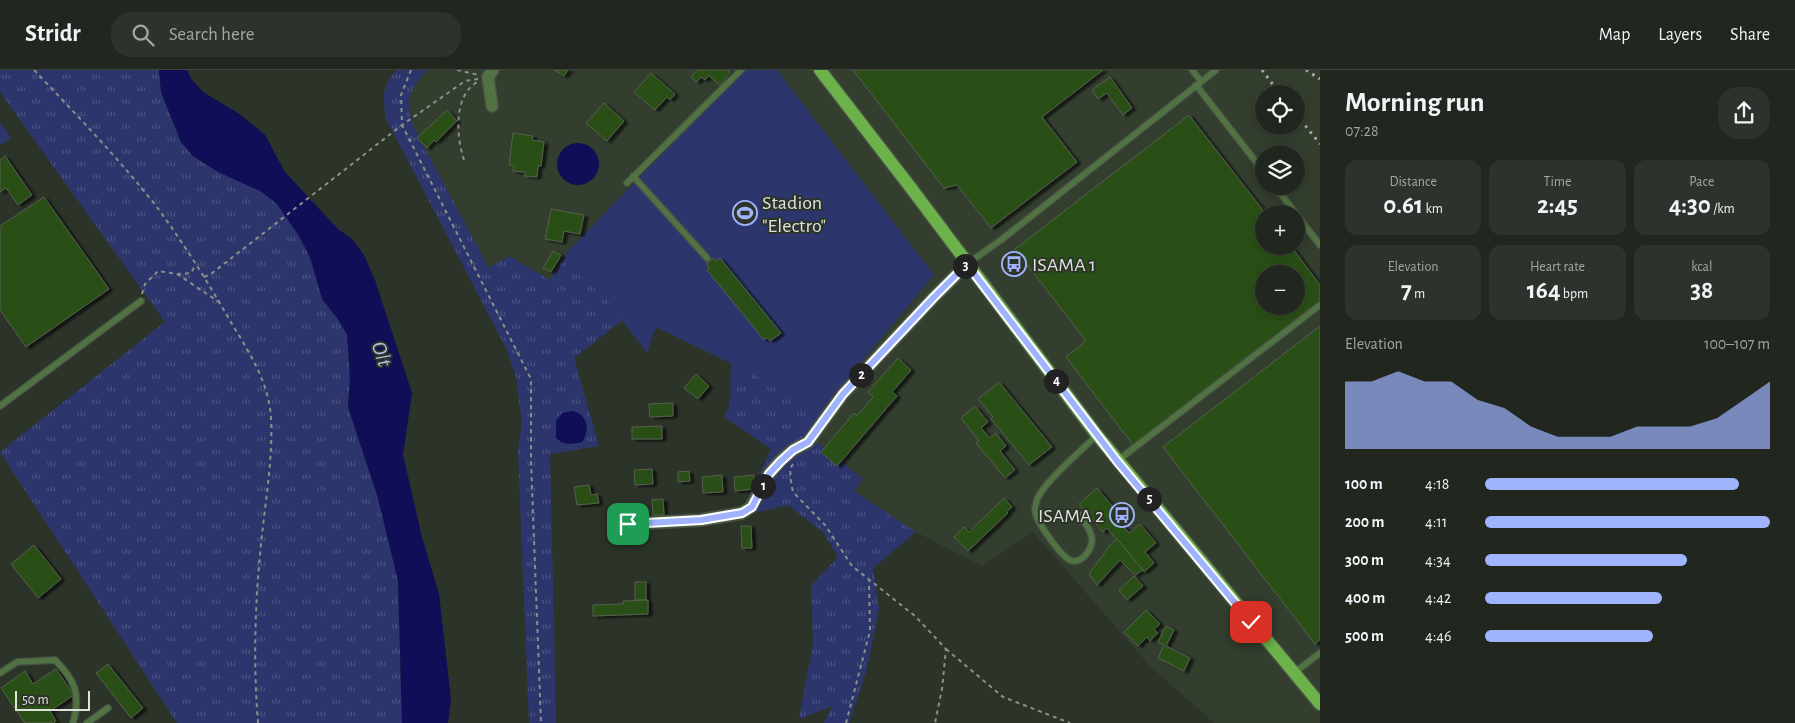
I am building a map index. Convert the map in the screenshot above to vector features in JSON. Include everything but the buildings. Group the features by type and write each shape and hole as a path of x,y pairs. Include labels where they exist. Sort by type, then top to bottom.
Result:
{"main road":[{"path":"820,70 1117,461 1320,704"}],"street":[{"path":"491,74 492,106"},
{"path":"628,524 701,520 742,513 752,507 769,474 793,450 808,442 843,394 967,264"}],"lane":[{"path":"626,183 741,70"},
{"path":"1192,70 1199,83 1255,160"},
{"path":"967,264 1001,240 1216,70"},
{"path":"633,176 707,258"},
{"path":"1305,226 1320,245"},
{"path":"0,406 141,301"},
{"path":"1117,461 1320,305"},
{"path":"1080,515 1092,538 1090,549 1086,555 1079,560 1073,561 1063,554 1041,525 1034,507 1042,490 1097,435"},
{"path":"1294,673 1320,653"},
{"path":"1,671 16,662 54,660 64,670 77,690 77,709 73,723"},
{"path":"87,723 108,708"}],"path":[{"path":"34,70 153,202 196,264 248,348 267,395 271,417 269,468 260,562 256,633 258,723"},
{"path":"411,70 401,95 402,125 531,380 541,723"},
{"path":"457,70 491,74"},
{"path":"204,277 402,125 465,81 491,74"},
{"path":"464,160 459,144 458,128 462,101 471,85 491,74"},
{"path":"141,301 145,284 158,271 177,274 191,273 196,264"},
{"path":"177,274 221,304"},
{"path":"796,459 790,469 794,492 825,525 852,566 915,616 946,649 1003,697 1070,723"},
{"path":"846,723 870,631 869,580"},
{"path":"936,723 946,649"}],"shaded area":[{"path":"427,70 552,70 572,76 578,70 744,70 569,250 550,280 509,256 489,269 415,130 408,108 411,89"},
{"path":"777,70 1320,70 1320,723 1214,723 1149,665 1033,532 982,566 916,532 853,491 863,479 815,441 823,408 934,275"}],"green space":[{"path":"0,70 159,70 161,92 181,142 193,156 218,172 262,192 277,204 299,236 310,257 322,299 347,334 350,378 348,407 378,498 398,581 402,723 177,723 0,452 165,322 0,92"},
{"path":"397,70 427,70 411,92 409,98 415,130 489,268 509,256 550,280 569,250 623,320 574,358 599,446 550,454 556,723 529,723 518,451 522,423 516,377 506,348 386,119 384,93 388,81"},
{"name":"Stadion \"Electro\"","path":"744,70 777,70 934,275 823,408 656,327 647,353 569,250"},
{"path":"0,122 11,138 0,145"},
{"path":"731,363 823,408 815,441 863,479 854,491 916,532 873,568 879,609 867,669 849,723 824,723 833,706 799,719 813,643 811,586 838,557 823,532 788,505 750,514 749,497 771,449 724,417 730,403"}],"water":[{"name":"Olt","path":"159,70 187,70 192,80 203,92 241,115 265,135 285,172 338,229 352,239 364,255 375,280 412,393 403,455 422,537 439,594 451,699 448,723 402,723 398,581 378,498 348,407 350,378 347,334 322,299 310,257 299,236 277,204 262,192 218,172 193,156 181,142 161,92"},
{"path":"582,143 590,146 596,152 599,164 596,176 590,182 574,185 566,182 560,176 557,160 560,152 566,146"},
{"path":"573,411 584,419 587,428 585,438 582,442 571,444 559,441 556,438 556,421 562,413"}],"railway":[{"path":"1262,70 1273,85"},
{"path":"1306,70 1320,79"},
{"path":"1305,125 1320,144"}],"place":[{"name":"Stadion \"Electro\"","path":"745,213"},
{"name":"ISAMA 1","path":"1014,264"},
{"name":"ISAMA 2","path":"1122,515"}],"route":[{"path":"628,524 701,520 742,513 752,507 769,474 793,450 808,442 843,394 967,264 1117,461 1251,622"}]}
